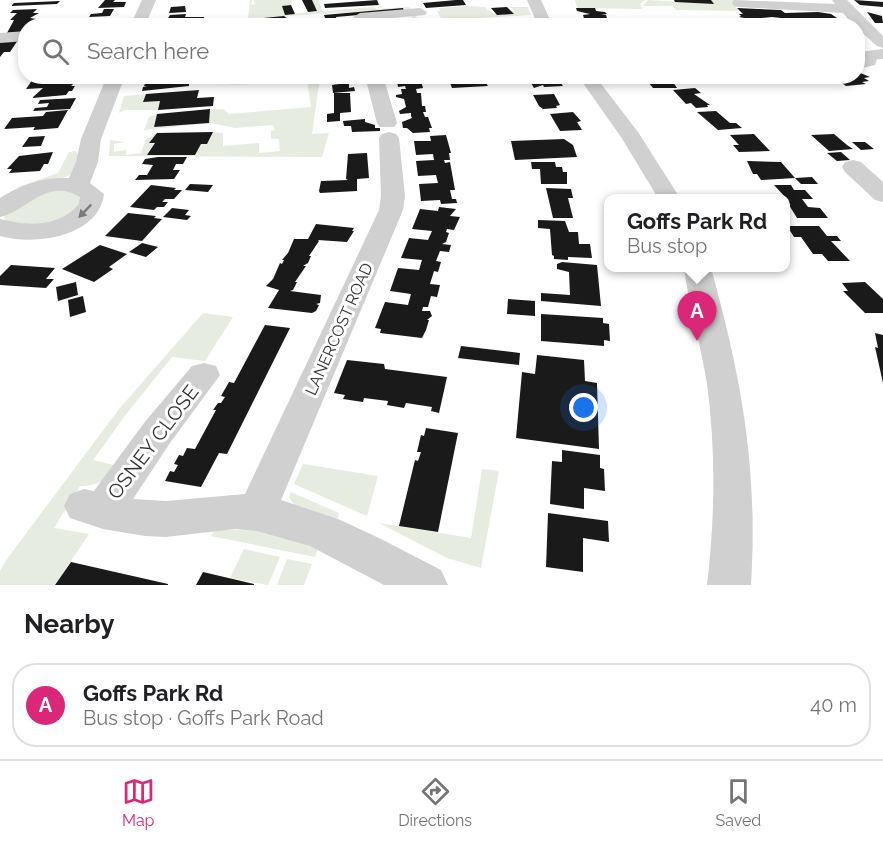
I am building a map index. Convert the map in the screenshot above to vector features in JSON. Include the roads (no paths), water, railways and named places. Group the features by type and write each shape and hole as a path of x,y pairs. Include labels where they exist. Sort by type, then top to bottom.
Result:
{"street":[{"path":"141,18 149,0"},
{"path":"360,17 422,15 406,0"},
{"path":"534,0 542,18"},
{"path":"738,3 843,4 860,18"},
{"path":"876,32 883,43"},
{"path":"0,38 18,37"},
{"path":"865,56 883,54"},
{"path":"76,186 87,162 91,139 113,84"},
{"name":"LANERCOST ROAD","path":"256,513 391,210 393,193 388,131 376,84"},
{"path":"592,84 643,153 667,194"},
{"path":"853,166 879,186"},
{"path":"0,210 19,195 64,185 76,186 92,194 93,201 81,217 68,224 34,233 19,233 0,226"},
{"path":"698,272 715,341 730,426 734,534 729,585"},
{"name":"OSNEY CLOSE","path":"204,375 93,508 129,517 163,519 256,513"},
{"path":"256,513 300,523 330,533 426,585"}],"place":[{"name":"Goffs Park Rd","path":"697,341"}]}
